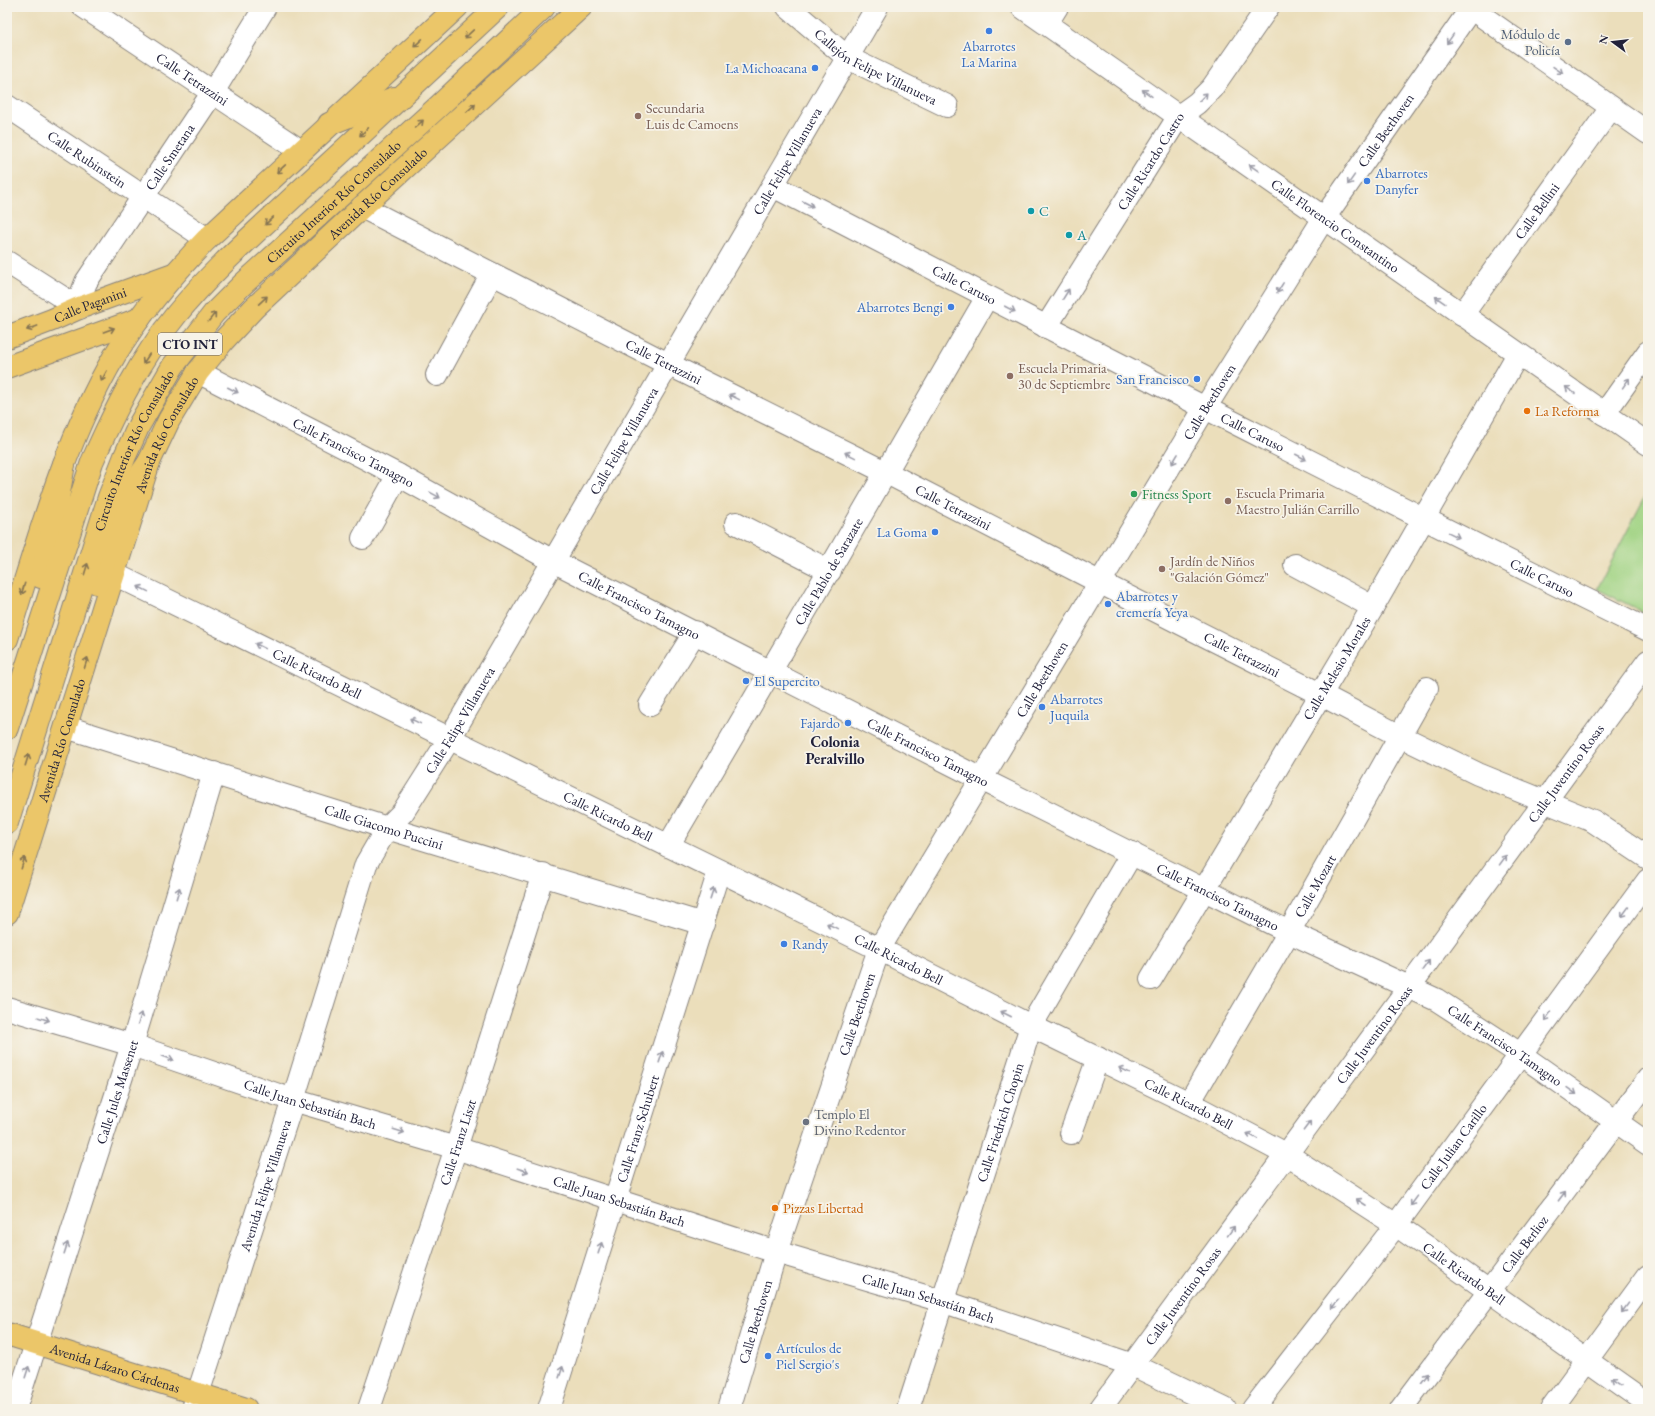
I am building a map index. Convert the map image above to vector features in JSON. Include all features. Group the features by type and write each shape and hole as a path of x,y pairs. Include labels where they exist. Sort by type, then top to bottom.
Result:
{"main road":[{"path":"7,640 39,535 64,464 94,393 116,354 139,319 173,274 207,238 457,7"},
{"name":"Circuito Interior Río Consulado","path":"7,728 92,462 129,385 156,342 176,316 220,266 498,7"},
{"name":"Circuito Interior Río Consulado","path":"7,823 109,497 139,425 173,366 214,313 242,285 440,105 544,7"},
{"name":"Avenida Río Consulado","path":"7,913 149,462 169,420 198,372 224,340 254,308 362,207 582,7"},
{"path":"329,124 406,93"},
{"name":"Calle Paganini","path":"7,337 79,308 173,274"},
{"name":"Calle Paganini","path":"7,367 139,319"},
{"path":"64,641 95,587 128,498 140,473 149,462"},
{"path":"32,648 33,608 53,527 64,464"},
{"name":"Avenida Lázaro Cárdenas","path":"7,1334 36,1343 196,1402 246,1409"}],"street":[{"name":"Calle Tetrazzini","path":"84,7 301,150"},
{"name":"Calle Smetana","path":"79,308 81,295 86,282 213,92 266,7"},
{"name":"Callejón Felipe Villanueva","path":"788,7 848,58 947,106"},
{"name":"Calle Felipe Villanueva","path":"386,828 403,812 450,738 877,7"},
{"name":"Calle Florencio Constantino","path":"1022,7 1052,15 1179,116 1648,444"},
{"name":"Calle Ricardo Castro","path":"1046,327 1179,116 1197,103 1212,88 1268,7"},
{"path":"1471,7 1648,133"},
{"name":"Calle Beethoven","path":"729,1409 776,1252 879,949 1205,408 1324,218 1471,7"},
{"name":"Calle Rubinstein","path":"7,106 207,238"},
{"name":"Calle Bellini","path":"1462,315 1611,108"},
{"name":"Calle Caruso","path":"773,186 1423,520 1648,630"},
{"name":"Calle Tetrazzini","path":"362,207 668,364 885,472 1400,736 1478,774 1593,821 1648,858"},
{"path":"7,262 79,308"},
{"path":"437,375 492,274"},
{"name":"Calle Pablo de Sarazate","path":"668,846 830,571 885,472 987,297"},
{"path":"1604,414 1648,352"},
{"name":"Calle Melesio Morales","path":"1151,979 1373,607 1518,354"},
{"name":"Calle Francisco Tamagno","path":"198,372 398,475 553,561 982,779 1289,932 1437,1000 1520,1054 1648,1144"},
{"path":"363,538 398,475"},
{"path":"736,523 830,571"},
{"path":"1295,565 1373,607"},
{"name":"Calle Ricardo Bell","path":"114,574 450,738 719,872 879,949 1030,1026 1189,1103 1286,1154 1396,1225 1648,1404"},
{"path":"650,705 694,632"},
{"name":"Calle Juventino Rosas","path":"1100,1409 1648,661"},
{"name":"Calle Mozart","path":"1189,1103 1289,932 1427,688"},
{"name":"Calle Giacomo Puccini","path":"66,727 386,828 543,874 703,924"},
{"name":"Calle Jules Massenet","path":"15,1409 132,1045 214,773"},
{"name":"Avenida Felipe Villanueva","path":"196,1402 294,1100 366,864 386,828"},
{"name":"Calle Friedrich Chopin","path":"908,1409 1030,1026 1132,853"},
{"name":"Calle Franz Schubert","path":"549,1409 719,872"},
{"name":"Calle Franz Liszt","path":"369,1409 456,1148 543,874"},
{"name":"Calle Julian Carillo","path":"1253,1409 1396,1225 1648,880"},
{"name":"Calle Juan Sebastián Bach","path":"7,1008 132,1045 294,1100 456,1148 776,1252 942,1301 1133,1365 1226,1409"},
{"path":"1071,1133 1098,1058"},
{"name":"Calle Berlioz","path":"1401,1409 1648,1079"},
{"path":"1551,1409 1648,1276"}],"green space":[{"path":"1648,491 1648,613 1647,614 1597,589"}],"place":[{"name":"Abarrotes La Marina","path":"989,31"},
{"name":"Módulo de Policía","path":"1568,42"},
{"name":"La Michoacana","path":"815,68"},
{"name":"Secundaria Luis de Camoens","path":"638,116"},
{"name":"Abarrotes Danyfer","path":"1367,181"},
{"name":"C","path":"1031,211"},
{"name":"A","path":"1069,235"},
{"name":"Abarrotes Bengi","path":"951,307"},
{"name":"Escuela Primaria 30 de Septiembre","path":"1010,376"},
{"name":"San Francisco","path":"1197,379"},
{"name":"La Reforma","path":"1527,411"},
{"name":"Fitness Sport","path":"1134,494"},
{"name":"Escuela Primaria Maestro Julián Carrillo","path":"1228,501"},
{"name":"La Goma","path":"935,532"},
{"name":"Jardín de Niños \"Galación Gómez\"","path":"1162,569"},
{"name":"Abarrotes y cremería Yeya","path":"1108,604"},
{"name":"El Supercito","path":"746,681"},
{"name":"Abarrotes Juquila","path":"1042,707"},
{"name":"Fajardo","path":"848,723"},
{"name":"Randy","path":"784,944"},
{"name":"Templo El Divino Redentor","path":"806,1122"},
{"name":"Pizzas Libertad","path":"775,1208"},
{"name":"Artículos de Piel Sergio's","path":"768,1356"}],"district":[{"name":"Colonia Peralvillo","path":"835,750"}]}
